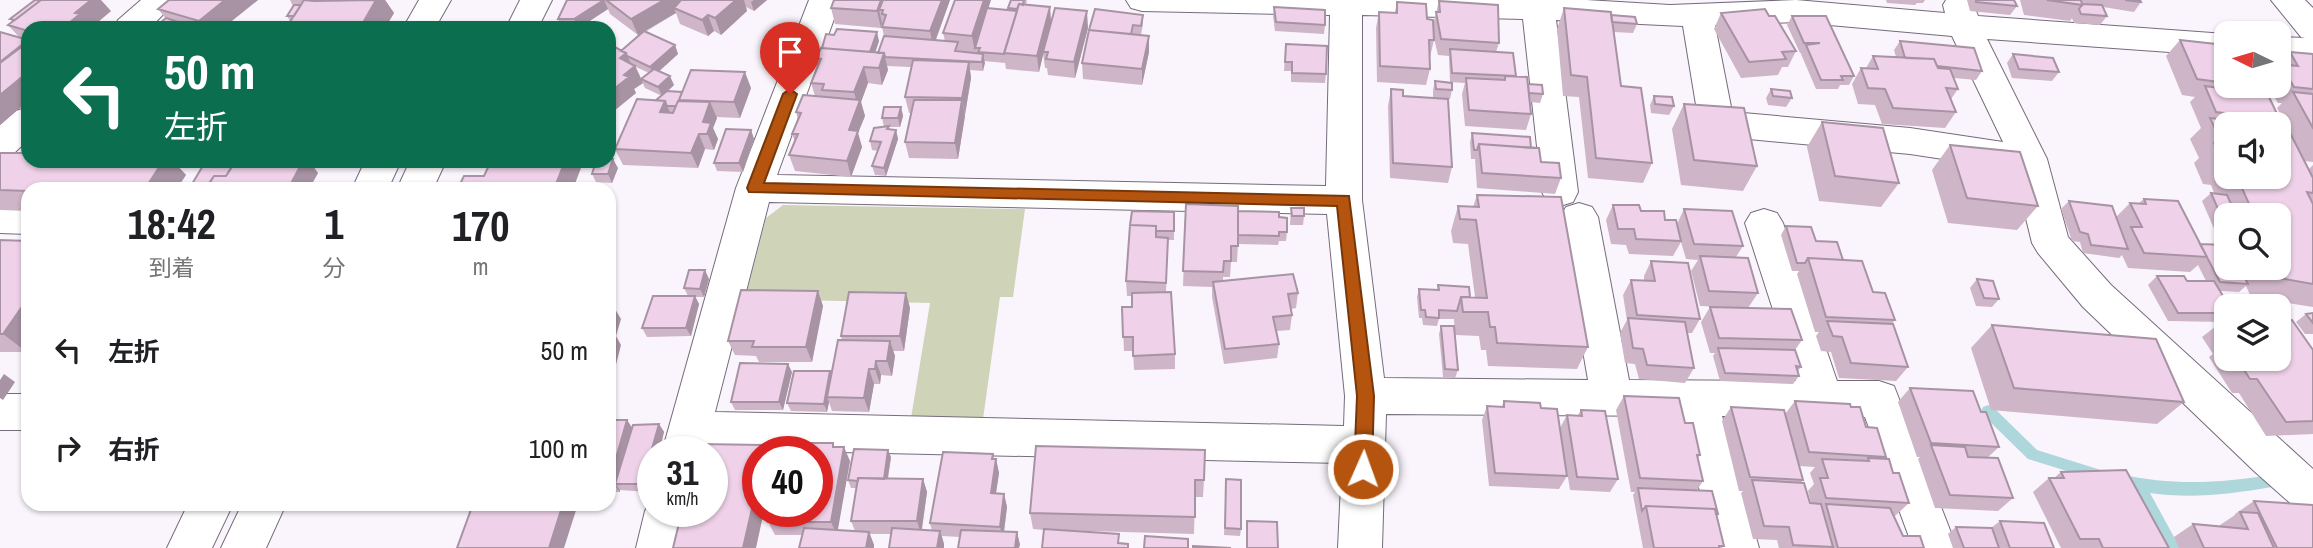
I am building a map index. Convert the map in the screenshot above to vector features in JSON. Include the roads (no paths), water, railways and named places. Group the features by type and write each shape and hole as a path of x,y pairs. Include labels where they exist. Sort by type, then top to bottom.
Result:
{"street":[{"path":"138,21 161,0"},
{"path":"423,21 435,0"},
{"path":"526,21 536,0"},
{"path":"687,436 754,188 825,0"},
{"path":"1143,0 1346,1 1538,8 1610,6 1697,15 1796,10 1961,13 2214,44"},
{"path":"2287,0 2313,29"},
{"path":"1346,1 1344,200 1366,396 1360,548"},
{"path":"1538,8 1570,205 1612,398"},
{"path":"1961,13 2029,159 2051,243 2097,296 2313,496"},
{"path":"1697,15 1717,123 1910,141 2029,159"},
{"path":"2291,49 2313,50"},
{"path":"0,145 21,126"},
{"path":"0,153 21,154"},
{"path":"754,188 1344,200"},
{"path":"0,219 21,220"},
{"path":"1764,223 1823,399"},
{"path":"1366,396 1879,399 1935,548"},
{"path":"1696,398 1737,548"},
{"path":"0,412 21,412"},
{"path":"728,441 1364,445"},
{"path":"189,548 208,511"},
{"path":"243,548 261,511"},
{"path":"657,548 663,527"}],"waterway":[{"path":"1988,411 2033,455 2099,475"},
{"path":"2120,480 2177,489 2233,487 2272,481"},
{"path":"2138,485 2173,548"}]}
